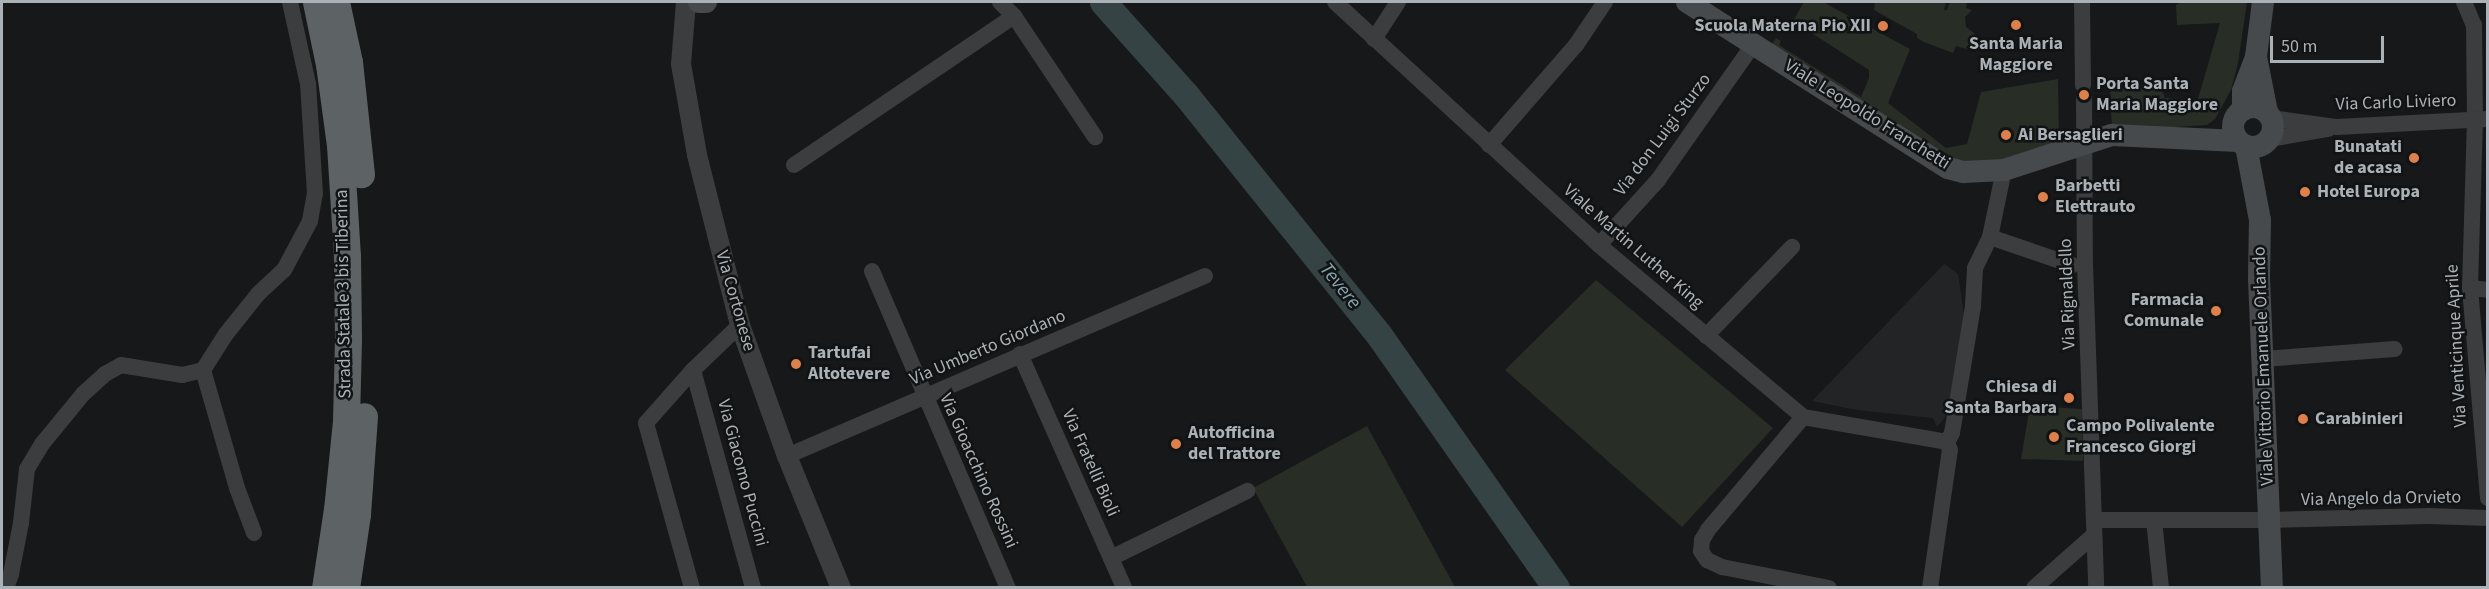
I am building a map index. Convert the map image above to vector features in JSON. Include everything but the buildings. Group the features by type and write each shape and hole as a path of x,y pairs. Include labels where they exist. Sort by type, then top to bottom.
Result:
{"highway":[{"name":"Strada Statale 3 bis Tiberina","path":"316,2 329,64 340,145 347,268 346,421 337,509 325,588"},
{"name":"Strada Statale 3 bis Tiberina","path":"336,2 349,62 359,144 366,256 364,424 357,514 346,588"}],"main road":[{"path":"699,2 706,2"},
{"name":"Viale Leopoldo Franchetti","path":"1687,2 1948,168 1963,172 2004,170 2112,135 2180,137 2254,129"},
{"name":"Viale Vittorio Emanuele Orlando","path":"2263,2 2256,57 2254,129 2260,220 2259,279 2272,588"}],"street":[{"path":"6,588 19,533 27,469 42,444 82,394 105,374 121,365 182,375 203,370 226,334 258,294 284,270 309,221 315,194 308,84 290,2"},
{"name":"Via Cortonese","path":"686,2 681,64 697,155 740,326 787,456 841,588"},
{"path":"1000,2 1014,16 1095,137"},
{"name":"Viale Martin Luther King","path":"1335,2 1599,245 1803,417"},
{"path":"1374,39 1398,2"},
{"path":"1489,145 1576,45 1605,2"},
{"name":"Via Rignaldello","path":"2082,2 2086,143 2085,265 2096,588"},
{"name":"Via Venticinque Aprile","path":"2464,2 2474,25 2481,119 2479,289 2487,498"},
{"path":"794,165 1014,16"},
{"name":"Via don Luigi Sturzo","path":"1599,245 1658,180 1754,45"},
{"name":"Via Carlo Liviero","path":"2254,129 2481,119"},
{"path":"1930,588 1950,450 1947,442 1952,433 1973,306 1975,268 1990,237 2004,170"},
{"path":"1990,237 2072,265"},
{"path":"1706,336 1792,247"},
{"name":"Via Gioacchino Rossini","path":"872,271 1008,588"},
{"name":"Via Umberto Giordano","path":"787,456 1204,276"},
{"path":"692,588 646,423 693,370 740,326"},
{"path":"2264,358 2395,349"},
{"name":"Via Fratelli Bioli","path":"1020,354 1124,588"},
{"path":"203,370 237,488 254,533"},
{"name":"Via Giacomo Puccini","path":"693,370 753,588"},
{"path":"1828,588 1722,567 1707,560 1701,551 1702,540 1803,417 1947,442"},
{"path":"1111,558 1247,490"},
{"name":"Via Angelo da Orvieto","path":"2094,527 2154,520 2429,516 2487,518"},
{"path":"2154,520 2161,588"},
{"path":"2034,588 2094,527"}],"shaded area":[{"path":"1804,2 1823,2 1910,49 1888,103 1946,148 1967,144 1981,92 2058,79 2059,141 2004,159 1959,163 1770,47 1776,38 1781,41 1779,45 1861,97 1869,78 1869,70 1793,21"},
{"path":"1875,2 1946,2 1944,10 1947,10 1950,2 1967,2 1966,8 1972,10 1965,17 1966,27 1975,34 1974,51 1956,46 1953,53 1924,42 1917,38 1917,34 1874,10"},
{"path":"2181,2 2247,2 2238,63 2231,90 2215,119 2207,125 2112,131 2110,86 2160,85 2165,98 2198,99 2220,23 2177,25 2176,5"},
{"path":"1944,264 1958,274 1964,314 1951,406 1937,427 1933,418 1857,410 1812,401"},
{"path":"1596,280 1773,428 1682,527 1505,370"},
{"name":"Campo Polivalente Francesco Giorgi","path":"2030,406 2082,409 2083,461 2021,459"},
{"path":"1367,426 1455,587 1307,587 1253,488"}],"waterway":[{"name":"Tevere","path":"1103,2 1186,95 1379,335 1556,588"}],"place":[{"name":"Santa Maria Maggiore","path":"2016,25"},
{"name":"Scuola Materna Pio XII","path":"1883,26"},
{"name":"Porta Santa Maria Maggiore","path":"2084,95"},
{"name":"Ai Bersaglieri","path":"2006,135"},
{"name":"Bunatati de acasa","path":"2414,158"},
{"name":"Hotel Europa","path":"2305,192"},
{"name":"Barbetti Elettrauto","path":"2043,197"},
{"name":"Farmacia Comunale","path":"2216,311"},
{"name":"Tartufai Altotevere","path":"796,364"},
{"name":"Chiesa di Santa Barbara","path":"2069,398"},
{"name":"Carabinieri","path":"2303,419"},
{"name":"Campo Polivalente Francesco Giorgi","path":"2054,437"},
{"name":"Autofficina del Trattore","path":"1176,444"}]}
